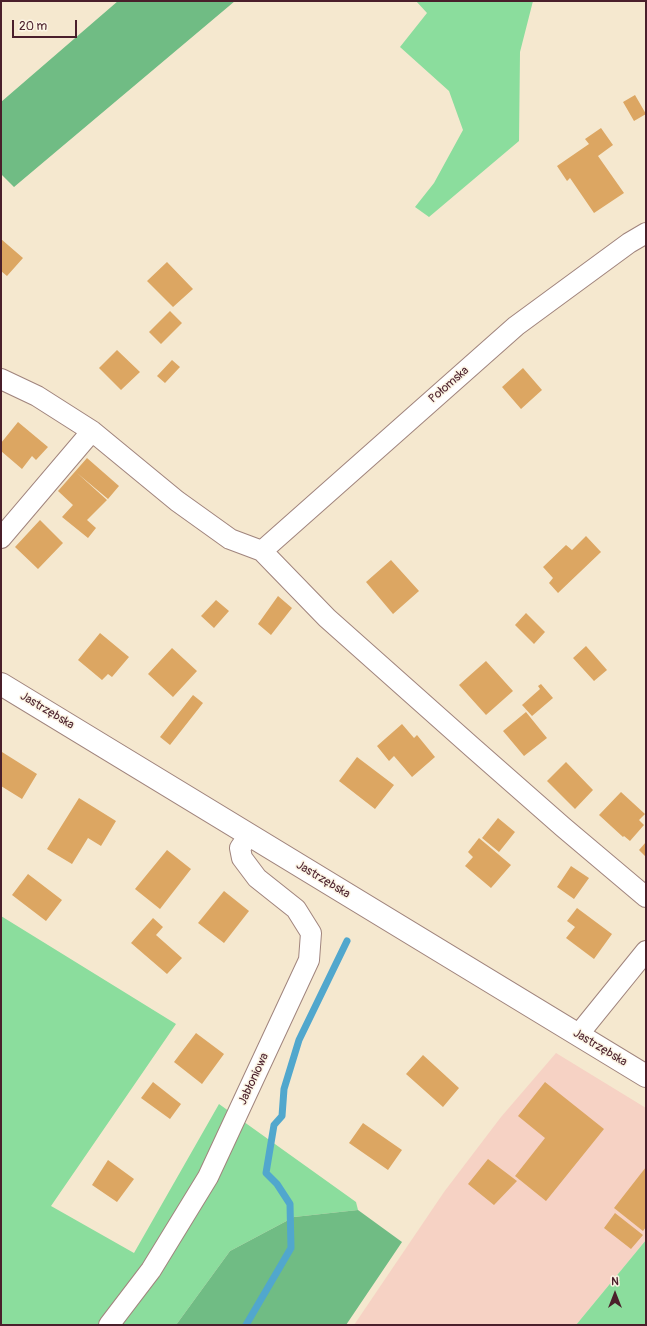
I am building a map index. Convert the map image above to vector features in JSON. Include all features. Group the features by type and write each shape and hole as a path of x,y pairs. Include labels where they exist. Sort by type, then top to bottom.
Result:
{"main road":[{"name":"Jastrzębska","path":"1,684 646,1076"}],"street":[{"name":"Połomska","path":"262,551 516,326 629,243 646,233"},
{"path":"1,379 37,396 92,431 177,501 230,539 262,551 333,624 517,787 646,897"},
{"path":"1,538 92,431"},
{"name":"Jabłoniowa","path":"109,1325 152,1270 208,1177 309,960 311,933 296,909 257,878 242,858 240,848 249,835"},
{"path":"578,1035 646,951"}],"shaded area":[{"path":"556,1053 646,1108 646,1240 576,1325 354,1325 444,1192 501,1117"}],"green space":[{"path":"118,1 235,1 14,187 1,174 1,102"},
{"path":"416,1 533,1 520,52 519,141 429,217 415,207 434,183 463,130 449,91 400,47 427,13"},
{"path":"1,916 176,1024 51,1206 134,1253 219,1104 356,1202 358,1210 294,1217 230,1251 176,1325 1,1325"},
{"path":"358,1210 402,1242 346,1325 176,1325 230,1251 294,1217"},
{"path":"646,1240 646,1325 576,1325"}],"building":[{"path":"635,95 646,114 634,121 623,102"},
{"path":"601,128 613,145 598,156 624,193 594,213 570,178 567,181 557,166 589,144 585,139"},
{"path":"1,239 23,258 7,276 1,271"},
{"path":"167,262 193,289 173,307 147,281"},
{"path":"170,311 182,323 161,344 149,332"},
{"path":"117,350 140,372 121,390 99,368"},
{"path":"172,360 180,367 165,383 157,376"},
{"path":"523,368 542,390 521,409 502,387"},
{"path":"18,422 48,447 36,460 32,456 22,469 1,451 1,443"},
{"path":"87,458 119,486 108,499 77,473 107,500 87,520 96,528 88,538 62,517 73,505 58,491"},
{"path":"40,520 63,543 38,569 15,547"},
{"path":"586,536 601,552 558,593 549,583 553,578 543,567 566,545 572,550"},
{"path":"391,560 419,591 393,614 366,582"},
{"path":"278,596 292,608 271,635 258,624"},
{"path":"216,600 229,611 214,628 201,616"},
{"path":"526,613 545,632 534,644 515,625"},
{"path":"100,633 129,657 112,677 108,674 102,680 78,660"},
{"path":"586,646 607,670 594,681 573,658"},
{"path":"172,648 197,671 173,697 148,674"},
{"path":"486,661 513,691 486,715 459,685"},
{"path":"541,684 553,698 532,716 522,705 540,689 538,686"},
{"path":"193,695 203,703 170,745 160,737"},
{"path":"526,712 547,738 524,756 503,731"},
{"path":"402,724 414,738 417,735 435,757 412,777 394,756 389,761 377,746"},
{"path":"2,752 37,774 22,799 1,786"},
{"path":"357,757 394,785 375,809 339,781"},
{"path":"566,762 593,790 575,809 547,781"},
{"path":"621,792 645,814 639,820 644,825 630,841 624,836 623,837 599,815"},
{"path":"79,798 116,821 101,846 88,838 72,864 47,849"},
{"path":"498,818 515,832 499,852 482,838"},
{"path":"479,838 511,865 491,888 465,866 473,857 468,852"},
{"path":"646,842 646,857 639,850"},
{"path":"167,850 191,869 160,909 135,889"},
{"path":"571,866 589,878 574,899 557,887"},
{"path":"28,874 62,900 46,921 12,895"},
{"path":"224,891 249,911 224,943 198,923"},
{"path":"577,908 612,934 594,959 566,938 575,927 567,921"},
{"path":"153,918 163,927 156,935 182,958 167,974 131,943"},
{"path":"196,1033 224,1054 202,1084 174,1062"},
{"path":"423,1055 459,1088 443,1107 406,1074"},
{"path":"153,1082 181,1104 170,1119 141,1098"},
{"path":"545,1082 604,1129 546,1201 515,1176 545,1138 518,1116"},
{"path":"363,1123 402,1150 388,1170 349,1143"},
{"path":"488,1159 517,1181 494,1205 468,1184"},
{"path":"108,1160 134,1179 117,1202 92,1185"},
{"path":"646,1167 646,1227 643,1231 614,1208"},
{"path":"615,1213 643,1235 631,1249 604,1228"}],"waterway":[{"path":"246,1325 291,1248 290,1204 277,1184 266,1173 274,1125 282,1116 284,1089 299,1040 347,941"}]}
